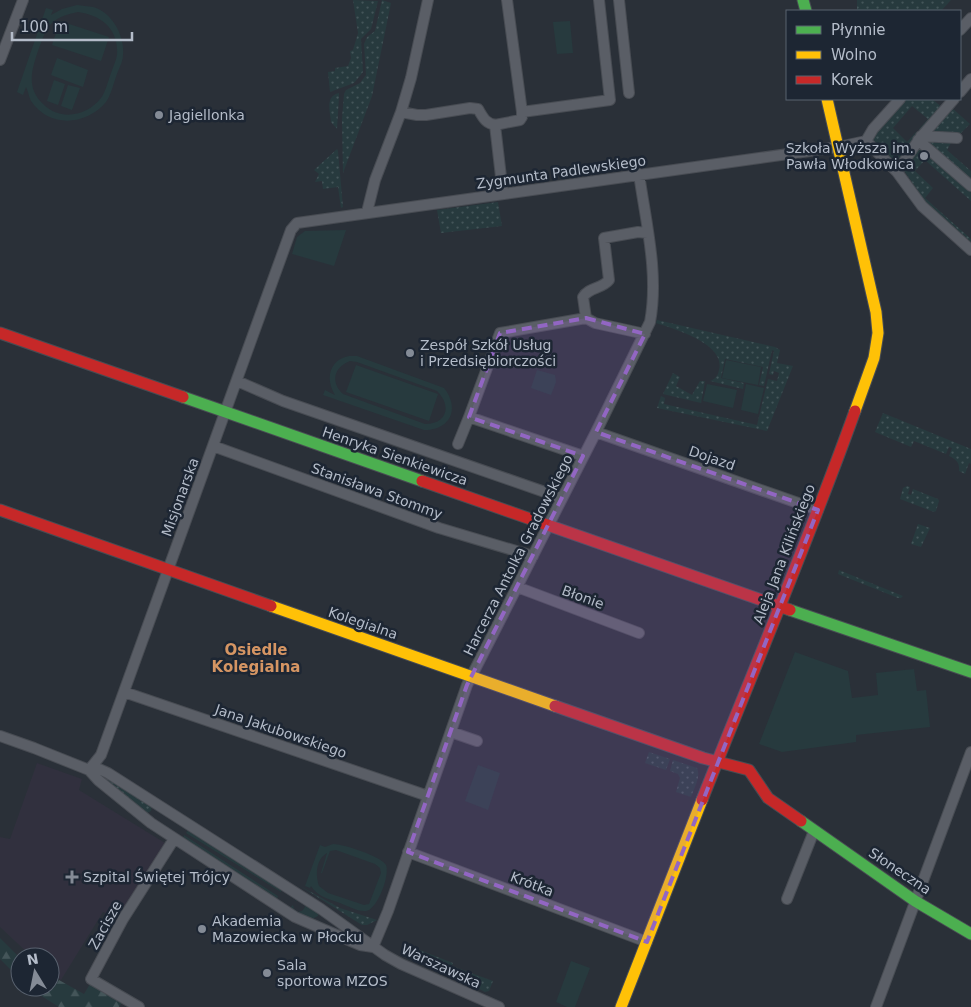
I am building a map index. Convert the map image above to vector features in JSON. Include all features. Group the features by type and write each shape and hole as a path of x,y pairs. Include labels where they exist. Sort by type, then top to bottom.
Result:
{"street":[{"path":"0,60 22,0"},
{"path":"367,212 375,180 401,112 411,78 428,0"},
{"path":"401,112 426,115 476,108 489,124 494,125 520,120 522,112 507,0"},
{"path":"522,112 610,100 599,0"},
{"path":"619,0 629,93"},
{"path":"961,29 971,18"},
{"path":"961,91 971,78"},
{"name":"Aleja Jana Kilińskiego","path":"621,1007 818,510 872,366 878,338 875,305 827,100"},
{"path":"899,100 873,129 866,141 896,172 922,206 971,250"},
{"path":"896,172 920,138 953,100"},
{"path":"494,125 503,194"},
{"path":"920,138 957,138"},
{"path":"920,138 971,186"},
{"name":"Zygmunta Padlewskiego","path":"291,230 297,223 367,212 838,147 866,141"},
{"name":"Harcerza Antolka Gradowskiego","path":"373,947 467,685 650,322 654,296 648,232 639,174"},
{"name":"Misjonarska","path":"89,770 101,755 291,230"},
{"path":"586,318 583,297 585,293 605,284 609,280 604,238 648,232"},
{"path":"458,444 500,333 586,318 595,323 645,334"},
{"name":"Henryka Sienkiewicza","path":"0,333 971,672"},
{"path":"237,381 283,401 562,498"},
{"path":"469,417 583,456"},
{"name":"Dojazd","path":"596,432 818,510"},
{"name":"Stanisława Stommy","path":"213,446 439,528 533,556"},
{"name":"Kolegialna","path":"0,510 703,758 749,770"},
{"name":"Błonie","path":"517,587 639,633"},
{"name":"Jana Jakubowskiego","path":"124,692 428,796"},
{"path":"451,732 477,741"},
{"path":"0,736 89,770 98,780 151,823 295,918 360,945 373,947"},
{"path":"876,1007 971,752"},
{"path":"89,770 99,769 108,774 321,909 373,947"},
{"name":"Słoneczna","path":"749,770 768,798 915,901 971,934"},
{"path":"151,823 151,817 154,812 160,808"},
{"path":"787,899 814,831"},
{"name":"Zacisze","path":"139,1007 91,979 123,919 174,839"},
{"name":"Krótka","path":"408,852 647,942"},
{"path":"309,924 318,923 323,915 321,909"},
{"name":"Warszawska","path":"373,947 401,964 499,1007"}],"highlighted area":[{"path":"586,318 645,334 596,432 818,510 647,942 408,852 467,685 583,456 469,417 500,333"}],"shaded area":[{"name":"Szpital Świętej Trójcy","path":"37,763 82,779 79,790 165,843 119,919 103,912 61,980 60,947 21,947 0,927 0,837 10,839"}],"green space":[{"path":"353,0 378,1 371,29 361,39 363,72 354,83 330,92 328,72 335,71 335,68 348,66 351,58 350,51 353,50 358,33"},
{"path":"382,0 391,3 372,96 343,173 342,119 344,94 346,90 360,83 366,75 364,44 367,37 375,31"},
{"path":"857,0 951,0 942,10 857,10"},
{"path":"77,5 100,10 116,26 123,48 123,58 106,102 89,115 68,121 58,120 39,110 31,101 26,87 23,95 17,92 46,8 53,10 51,15 62,9","holes":["78,12 101,20 112,31 117,46 117,55 101,98 89,109 66,115 51,110 38,99 32,85 32,71 44,34 53,22"]},
{"path":"60,21 109,37 101,61 52,45"},
{"path":"570,21 573,53 557,54 553,22"},
{"path":"57,58 88,70 83,87 51,75"},
{"path":"54,80 65,84 58,105 47,101"},
{"path":"68,85 80,88 72,110 61,106"},
{"path":"339,93 337,129 331,122 329,104 332,97"},
{"path":"905,100 933,100 943,108 922,132 919,129 928,119 912,106 893,128 907,142 916,132 919,135 896,163 892,162 871,141 871,137"},
{"path":"952,108 970,124 959,135 930,132"},
{"path":"928,139 952,141 947,150 971,171 971,181 926,141"},
{"path":"919,148 922,148 971,190 971,201 925,160 915,171 933,188 925,198 971,239 971,242 926,203 903,169"},
{"path":"337,149 343,207 341,208 338,187 323,189 322,181 315,182 319,174 314,170"},
{"path":"498,202 502,226 441,233 437,210"},
{"path":"346,230 334,266 292,254 297,237 305,231"},
{"path":"657,320 775,347 780,350 777,363 793,366 767,431 657,408 661,396 665,398 664,404 757,425 768,379 777,381 779,373 774,371 773,375 769,374 774,351 772,350 764,386 759,385 763,367 725,359 721,378 744,383 743,389 710,381 716,377 719,370 719,361 715,353 697,339 656,323"},
{"path":"357,356 444,388 451,403 452,410 450,416 441,426 424,430 323,395 325,390 335,395 330,383 331,371 333,366 342,358","holes":["350,361 437,391 445,402 446,408 442,418 425,424 343,394 336,385 337,371"]},
{"path":"726,360 761,367 758,385 722,378"},
{"path":"356,365 438,394 429,421 346,392"},
{"path":"537,370 555,375 556,382 551,395 531,388"},
{"path":"673,373 680,377 676,386 692,395 700,381 705,381 701,403 663,394"},
{"path":"707,384 737,390 733,408 703,401"},
{"path":"746,384 764,388 758,414 741,410"},
{"path":"883,413 971,449 971,464 969,463 965,474 959,471 957,462 949,456 952,448 949,447 946,454 914,441 911,447 875,432"},
{"path":"910,487 908,494 911,495 913,489 938,499 936,511 934,512 900,499 903,488"},
{"path":"918,524 930,528 921,547 911,544"},
{"path":"839,570 903,596 898,598 838,574"},
{"path":"795,652 848,671 852,698 878,695 876,673 914,669 917,691 926,690 930,727 856,735 856,742 782,752 759,744"},
{"path":"649,752 670,759 666,770 645,763"},
{"path":"673,760 697,768 698,779 691,797 676,792 680,778 678,774 670,771"},
{"path":"478,765 500,773 488,810 465,801"},
{"path":"100,773 152,805 151,811 145,814 100,777"},
{"path":"189,828 318,910 318,916 312,919 303,917 182,840 184,835 278,896 277,899 290,908 293,905 294,909 298,912 302,911 305,907 304,902 300,900 295,901 297,899 282,890 281,892 186,833"},
{"path":"333,844 353,848 370,854 386,865 385,883 379,898 370,909 366,911 356,910 324,897 311,886 310,888 305,886 320,845 325,847","holes":["336,850 375,864 380,868 381,873 369,904 364,905 328,893 319,886 317,877 319,863 327,853 322,873 330,851"]},
{"path":"300,886 340,908 377,920 367,925 362,925"},
{"path":"0,938 10,948 10,969 0,959"},
{"path":"412,947 453,963 452,966 493,981 489,991 485,992 410,954"},
{"path":"571,961 590,968 575,1007 567,1007 556,1002"},
{"path":"60,981 84,994 90,984 123,1001 119,1007 59,1007 43,997 60,997"}],"traffic: fast":[{"path":"803,0 806,10"},
{"path":"183,397 422,481"},
{"path":"790,610 971,672"},
{"path":"801,821 915,901 971,934"}],"traffic: slow":[{"path":"827,100 876,312 878,333 874,358 855,411"},
{"path":"271,606 555,706"},
{"path":"621,1007 702,800"}],"traffic: jam":[{"path":"0,333 183,397"},
{"path":"702,800 799,558 855,411"},
{"path":"422,481 790,610"},
{"path":"0,510 271,606"},
{"path":"555,706 703,758 749,770 768,798 801,821"}],"place":[{"name":"Jagiellonka","path":"159,115"},
{"name":"Szkoła Wyższa im. Pawła Włodkowica","path":"924,156"},
{"name":"Zespół Szkół Usług i Przedsiębiorczości","path":"410,353"},
{"name":"Szpital Świętej Trójcy","path":"72,877"},
{"name":"Akademia Mazowiecka w Płocku","path":"202,929"},
{"name":"Sala sportowa MZOS","path":"267,973"}],"district":[{"name":"Osiedle Kolegialna","path":"256,658"}]}
